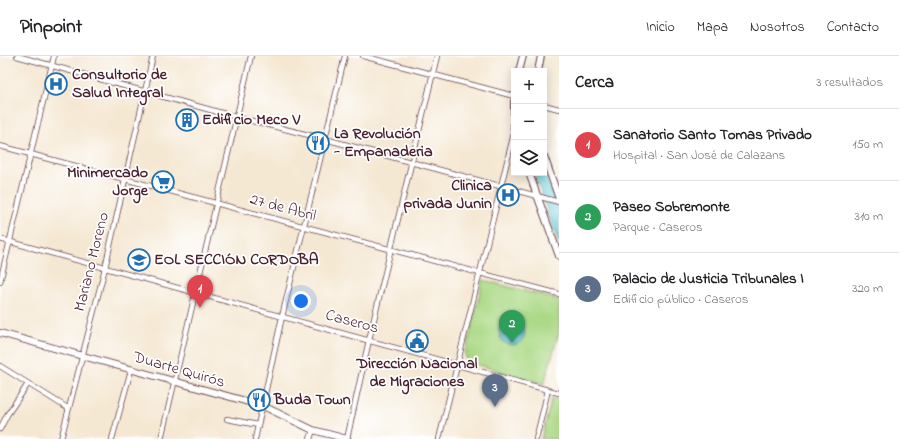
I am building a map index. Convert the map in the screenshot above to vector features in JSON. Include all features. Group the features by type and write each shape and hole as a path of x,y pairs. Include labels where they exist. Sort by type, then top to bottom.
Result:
{"main road":[{"path":"520,68 523,56"},
{"path":"539,68 541,56"},
{"path":"547,165 559,201"},
{"path":"530,176 559,256"},
{"name":"Duarte Quirós","path":"0,333 263,406 313,430 347,439"}],"street":[{"path":"17,56 236,117 559,201"},
{"path":"0,282 54,56"},
{"name":"Mariano Moreno","path":"61,439 105,268 154,56"},
{"path":"161,439 251,56"},
{"path":"255,439 282,316 305,227 345,56"},
{"path":"363,56 511,95"},
{"path":"347,439 369,340 392,250 437,56"},
{"path":"547,106 559,109"},
{"path":"439,439 512,140"},
{"name":"27 de Abril","path":"0,146 559,294"},
{"name":"Caseros","path":"0,239 559,393"},
{"path":"0,366 69,409"},
{"path":"112,439 131,370"},
{"path":"0,429 7,415 28,384"},
{"path":"536,439 548,390"},
{"path":"227,419 258,425"},
{"path":"310,439 313,430"}],"green space":[{"path":"483,280 559,300 559,332 544,384 468,362 465,355"},
{"path":"552,398 559,400 559,439 541,439"}],"water":[{"path":"535,176 547,176 559,211 559,245"},
{"path":"512,319 521,323 525,332 521,341 512,345 503,341 499,332 503,323"}],"place":[{"name":"Consultorio de Salud Integral","path":"56,84"},
{"name":"Edificio Meco V","path":"187,120"},
{"name":"La Revolución - Empanaderia","path":"318,143"},
{"name":"Minimercado Jorge","path":"163,182"},
{"name":"Clinica privada Junin","path":"508,195"},
{"name":"EOL SECCIÓN CORDOBA","path":"139,260"},
{"name":"Sanatorio Santo Tomas Privado","path":"200,308"},
{"name":"Dirección Nacional de Migraciones","path":"417,341"},
{"name":"Paseo Sobremonte","path":"512,343"},
{"name":"Buda Town","path":"259,400"},
{"name":"Palacio de Justicia Tribunales I","path":"495,407"}]}
